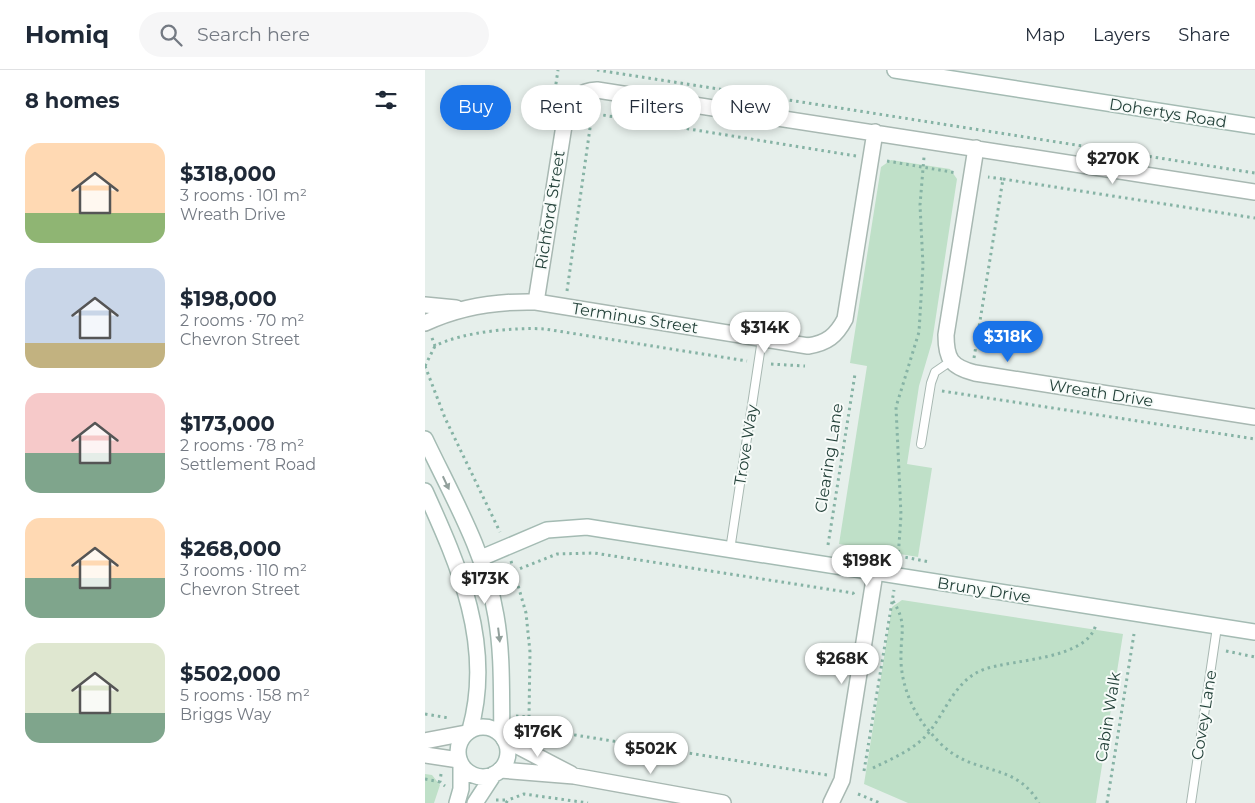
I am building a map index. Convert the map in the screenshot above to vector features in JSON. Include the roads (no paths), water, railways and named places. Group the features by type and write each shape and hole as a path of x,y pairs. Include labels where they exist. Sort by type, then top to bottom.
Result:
{"street":[{"name":"Dohertys Road","path":"895,70 1255,126"},
{"name":"Dohertys Road","path":"937,70 1081,100"},
{"name":"Richford Street","path":"537,296 567,110 576,96 585,91 597,90 875,132"},
{"path":"875,132 1255,192"},
{"name":"Terminus Street","path":"425,305 464,309 519,302 537,296 762,339 808,346 825,341 839,331 845,319 875,132"},
{"path":"951,361 946,349 946,335 975,148"},
{"name":"Terminus Street","path":"427,327 464,309"},
{"name":"Wreath Drive","path":"951,361 960,369 972,372 1255,417"},
{"path":"425,439 481,558 496,615 500,644 503,737 508,755 475,803"},
{"path":"425,491 459,567 475,628 478,685 475,713 468,731 458,746 461,789 457,803"},
{"name":"Bruny Drive","path":"481,558 547,530 587,527 1255,632"},
{"path":"831,803 842,780 875,573"},
{"path":"425,741 487,727 574,776"},
{"path":"425,755 460,762 472,775 487,777 497,772 574,776 723,803"}],"lane":[{"name":"Trove Way","path":"730,550 762,339"},
{"path":"921,444 930,389 935,372 951,361"},
{"name":"Covey Lane","path":"1191,803 1217,626"}]}
